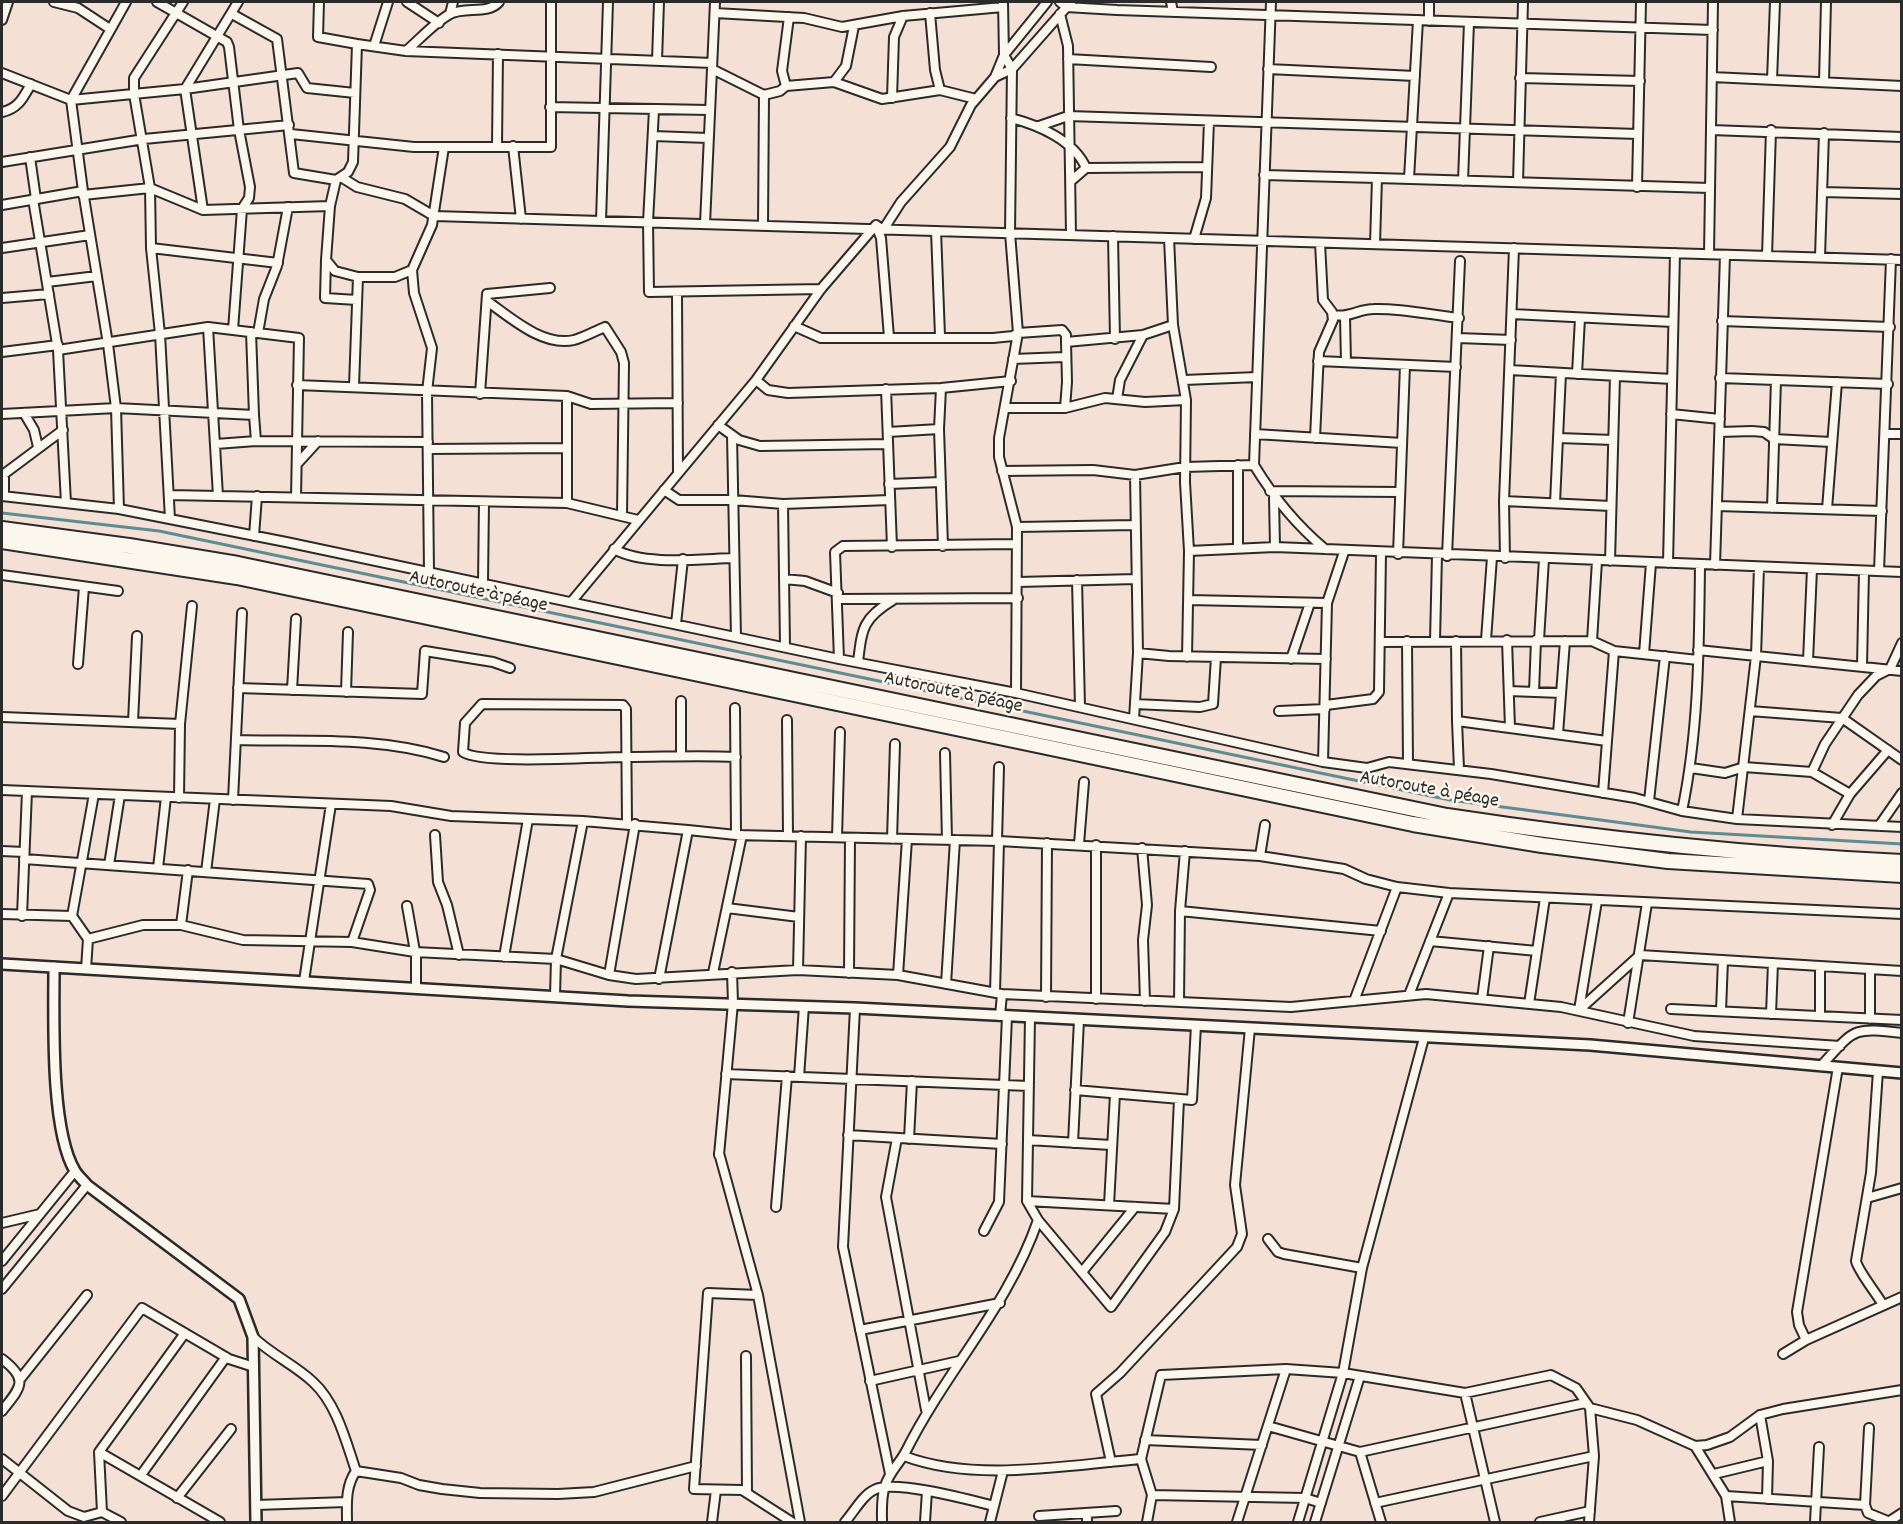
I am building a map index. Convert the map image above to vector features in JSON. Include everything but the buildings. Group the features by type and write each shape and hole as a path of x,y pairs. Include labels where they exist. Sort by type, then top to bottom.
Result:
{"highway":[{"name":"Autoroute à péage","path":"2,529 129,546 238,564 1447,816 1578,836 1678,847 1902,862"},
{"path":"2,541 249,579 1413,824 1542,845 1668,861 1902,875"}],"street":[{"path":"2,20 8,2"},
{"path":"60,2 78,8 110,29"},
{"path":"118,509 116,408 71,100 126,2"},
{"path":"157,2 219,37 229,46 239,130 250,187 249,198 242,209 233,330"},
{"path":"170,519 160,334 151,248 150,188 144,139 134,94 134,78 183,2"},
{"path":"203,210 185,89 219,37 238,2"},
{"path":"319,2 318,37 357,44 406,51 606,58 712,66 764,95 780,91 786,86 834,82 882,99 940,90 976,99"},
{"path":"374,46 388,2"},
{"path":"406,2 439,23"},
{"path":"450,14 453,2"},
{"path":"406,51 450,14 463,10 487,9 499,2"},
{"path":"291,134 414,147 551,147 549,56 551,2"},
{"path":"601,221 608,2"},
{"path":"657,61 659,2"},
{"path":"705,224 715,2"},
{"path":"572,601 756,380 821,290 950,147 976,99 995,77 1004,55 1047,2"},
{"path":"1171,2 1173,12"},
{"path":"1270,2 1254,465 1272,494 1301,529 1325,549"},
{"path":"1429,2 1429,21"},
{"path":"1518,182 1523,2"},
{"path":"1637,187 1641,2"},
{"path":"1709,254 1713,2"},
{"path":"1772,80 1775,2"},
{"path":"1824,82 1826,2"},
{"path":"995,77 1012,69 1060,14 1066,3 1173,12 1713,30"},
{"path":"715,13 789,17 842,27 930,12 1003,4 1004,55 1012,69 1010,233 1018,333 999,438 1002,471 1017,527 1016,693"},
{"path":"930,12 935,70 940,90"},
{"path":"232,14 275,36 291,134 294,173 339,178 357,187 405,199 434,216 1902,260"},
{"path":"1060,14 1068,46 1071,235"},
{"path":"892,98 894,37 903,16"},
{"path":"786,86 782,71 789,17"},
{"path":"1409,179 1418,21"},
{"path":"1463,181 1469,22"},
{"path":"834,82 846,66 854,26"},
{"path":"357,44 353,162 348,172 339,178 330,206 325,298 357,300"},
{"path":"497,146 498,54"},
{"path":"1068,59 1211,67"},
{"path":"1268,69 1415,76"},
{"path":"2,73 71,100 185,89 298,73 307,88 355,93"},
{"path":"1712,77 1902,86"},
{"path":"1520,78 1640,81"},
{"path":"2,112 21,102 31,84"},
{"path":"763,226 764,95"},
{"path":"550,106 709,110"},
{"path":"654,110 648,222 649,292 821,290"},
{"path":"1039,126 1068,116 1638,134"},
{"path":"1011,118 1039,126 1069,147 1081,158 1086,168"},
{"path":"1194,239 1206,198 1209,121"},
{"path":"2,162 144,139 289,125"},
{"path":"1711,130 1772,130 1902,137"},
{"path":"1767,256 1772,130"},
{"path":"1820,257 1824,133"},
{"path":"652,136 708,138"},
{"path":"513,146 521,219"},
{"path":"429,572 427,392 432,348 414,293 412,270 434,216 444,147"},
{"path":"30,157 40,243 58,347 66,503"},
{"path":"1071,181 1086,168 1207,167"},
{"path":"1264,176 1710,188"},
{"path":"1375,244 1377,178"},
{"path":"2,205 83,193 150,188 203,210 330,206"},
{"path":"1822,192 1902,194"},
{"path":"256,441 255,332 264,299 278,263 288,207"},
{"path":"877,228 881,238 889,337"},
{"path":"936,231 940,336"},
{"path":"2,249 90,235"},
{"path":"1113,236 1115,339"},
{"path":"1169,238 1173,325 1186,400 1185,467 1189,551 1187,657"},
{"path":"1315,438 1318,361 1321,344 1332,326 1333,315 1323,300 1320,243"},
{"path":"151,248 278,263"},
{"path":"1505,558 1504,501 1514,248"},
{"path":"1668,564 1675,253"},
{"path":"1715,565 1725,255"},
{"path":"326,260 335,271 358,277 396,277 412,270"},
{"path":"1880,571 1891,260"},
{"path":"1447,555 1460,261"},
{"path":"47,282 97,276"},
{"path":"354,386 358,277"},
{"path":"480,394 487,294 550,288"},
{"path":"677,293 678,472"},
{"path":"2,298 50,294"},
{"path":"487,301 546,338 562,341 576,340 605,327 621,352 624,363 622,515"},
{"path":"1333,315 1345,317 1370,309 1385,309 1459,318"},
{"path":"1512,314 1673,322"},
{"path":"1345,317 1346,362"},
{"path":"1577,374 1580,318"},
{"path":"1722,321 1890,327"},
{"path":"1066,342 1143,335 1173,325"},
{"path":"794,326 811,336 820,338 940,336 993,338 1013,336 1018,333 1062,330 1066,335 1065,408"},
{"path":"208,327 215,413 218,496"},
{"path":"2,352 108,344 208,327 299,338 296,497"},
{"path":"1117,399 1120,380 1143,335"},
{"path":"1458,338 1511,340"},
{"path":"1013,359 1065,357"},
{"path":"1318,361 1456,368"},
{"path":"1398,554 1405,366"},
{"path":"1510,370 1672,379"},
{"path":"1555,503 1561,373"},
{"path":"1610,561 1615,376"},
{"path":"1184,380 1257,377"},
{"path":"1720,378 1888,384"},
{"path":"756,380 776,393 941,388 1011,381"},
{"path":"1772,507 1776,380"},
{"path":"1827,509 1837,382"},
{"path":"297,385 567,396 591,404 678,403"},
{"path":"941,388 939,429 943,546"},
{"path":"886,389 892,547"},
{"path":"567,396 567,503"},
{"path":"1005,408 1065,408 1096,399 1145,402 1186,400"},
{"path":"2,414 116,408 254,415"},
{"path":"24,413 34,430 38,447"},
{"path":"1671,414 1719,418"},
{"path":"718,425 747,443 760,446 888,444"},
{"path":"888,432 939,429"},
{"path":"63,430 4,474 3,496 118,509 170,519 572,601 839,659 1016,693 1323,762 1366,768 1389,762 1460,769 1649,801 1682,811 1737,819 1902,827"},
{"path":"1720,432 1752,430 1764,432 1774,439 1831,442"},
{"path":"1255,434 1402,443"},
{"path":"1886,434 1902,434"},
{"path":"732,435 736,637"},
{"path":"1559,438 1613,440"},
{"path":"216,444 256,441 318,441 428,446 567,448"},
{"path":"297,464 318,441"},
{"path":"1238,465 1238,548"},
{"path":"1002,471 1076,470 1135,475 1185,467 1254,465"},
{"path":"1134,719 1138,653 1135,475"},
{"path":"889,484 941,482"},
{"path":"664,490 679,500 733,500 783,504 890,500"},
{"path":"1272,494 1400,492"},
{"path":"1272,494 1275,547"},
{"path":"169,495 567,503 638,519"},
{"path":"254,536 257,496"},
{"path":"1504,501 1611,506"},
{"path":"483,583 484,502"},
{"path":"783,504 785,646"},
{"path":"1717,506 1882,512"},
{"path":"1017,527 1135,525"},
{"path":"839,659 835,552 838,549 843,546 1017,544"},
{"path":"1189,551 1275,547 1344,552 1902,572"},
{"path":"614,549 632,556 683,559 733,558"},
{"path":"1323,762 1327,603 1344,552"},
{"path":"1279,711 1325,707 1377,696 1380,685 1381,553"},
{"path":"1435,641 1437,555"},
{"path":"1486,640 1492,557"},
{"path":"676,624 683,559"},
{"path":"1534,692 1544,559"},
{"path":"1592,642 1597,561"},
{"path":"1644,654 1651,563"},
{"path":"1682,811 1691,768 1698,660 1700,565"},
{"path":"1737,819 1756,656 1759,567"},
{"path":"1808,661 1812,569"},
{"path":"1862,666 1864,571"},
{"path":"2,575 118,591"},
{"path":"784,579 805,581 838,596 895,599 1018,598"},
{"path":"1018,582 1136,579"},
{"path":"1077,580 1080,707"},
{"path":"78,664 84,587"},
{"path":"858,662 862,629 869,617 895,599"},
{"path":"1189,600 1327,603"},
{"path":"1291,659 1310,603"},
{"path":"179,798 180,724 192,606"},
{"path":"233,800 242,613"},
{"path":"292,690 296,619"},
{"path":"346,692 348,632"},
{"path":"133,722 137,636"},
{"path":"1507,640 1510,728"},
{"path":"1380,642 1564,640 1592,642 1614,651 1698,660"},
{"path":"1558,734 1564,640"},
{"path":"1407,641 1408,764"},
{"path":"1456,641 1460,769"},
{"path":"1812,772 1842,718 1867,684 1890,669 1902,643"},
{"path":"1698,650 1902,671"},
{"path":"238,688 422,694 424,651 493,662 510,668"},
{"path":"1603,793 1614,651"},
{"path":"1138,653 1187,657 1326,659"},
{"path":"1649,801 1665,656"},
{"path":"1135,704 1200,707 1214,704 1216,657"},
{"path":"1890,669 1902,678"},
{"path":"1509,691 1561,693"},
{"path":"681,701 681,756"},
{"path":"609,975 631,824 626,758 626,709 619,704 585,707 482,704 465,723 463,752 470,757 484,759 626,758 681,756 736,757"},
{"path":"713,973 739,835 735,708"},
{"path":"1750,711 1842,718 1902,759"},
{"path":"2,717 180,724"},
{"path":"787,720 788,836"},
{"path":"1457,721 1607,741"},
{"path":"837,837 840,732"},
{"path":"236,740 386,744 415,748 444,757"},
{"path":"892,838 895,744"},
{"path":"1832,825 1850,794 1888,750"},
{"path":"945,753 951,840 946,984"},
{"path":"984,1231 999,1202 1004,1085 1004,1016 998,994 999,767"},
{"path":"1691,768 1725,773 1744,768 1812,772 1850,794"},
{"path":"1079,844 1084,782"},
{"path":"2,790 391,806 451,816 631,824 739,835 998,841 1142,848 1260,856 1344,869 1366,879 1397,887 1449,892 1597,901 1902,914"},
{"path":"21,916 27,791"},
{"path":"1879,826 1902,793"},
{"path":"86,969 88,939 72,916 94,794"},
{"path":"109,865 120,795"},
{"path":"158,868 166,797"},
{"path":"206,872 214,799"},
{"path":"304,981 331,804"},
{"path":"504,957 528,819"},
{"path":"555,996 556,959 583,821"},
{"path":"1260,856 1265,825"},
{"path":"659,979 688,830"},
{"path":"435,835 438,882 447,904 459,955"},
{"path":"798,970 801,836"},
{"path":"849,973 850,838"},
{"path":"898,975 907,839"},
{"path":"1046,997 1047,843"},
{"path":"1096,845 1096,999"},
{"path":"1142,848 1147,905 1143,940 1145,1001"},
{"path":"2,851 81,863 340,880 370,886 352,942"},
{"path":"1179,1002 1180,911 1185,851"},
{"path":"181,925 188,870"},
{"path":"1354,1001 1397,887"},
{"path":"1409,995 1449,892"},
{"path":"1529,1004 1545,898"},
{"path":"1579,1010 1597,901"},
{"path":"1628,1023 1647,903"},
{"path":"407,906 415,952 416,988"},
{"path":"727,908 799,917"},
{"path":"1180,911 1381,931"},
{"path":"2,914 72,916"},
{"path":"88,939 143,925 181,925 243,940 352,942 415,952 556,959 609,975 659,979 713,973 798,970 898,975 998,994 1291,1007 1409,995 1482,999 1579,1010 1628,1023 1694,1036 1840,1046"},
{"path":"1430,941 1537,951"},
{"path":"1482,999 1489,946"},
{"path":"1579,1010 1640,955 1902,971"},
{"path":"1720,1011 1723,960"},
{"path":"1771,1014 1773,963"},
{"path":"2,964 555,996 855,1008 1590,1045 1902,1073"},
{"path":"1820,966 1820,1016"},
{"path":"54,967 55,1068 67,1152 75,1171 87,1185 239,1299 253,1337 256,1522"},
{"path":"1870,969 1870,1018"},
{"path":"732,972 733,1004 719,1154 758,1295 800,1522"},
{"path":"799,1077 804,1006"},
{"path":"855,1008 843,1247 890,1474"},
{"path":"1671,1009 1902,1020"},
{"path":"1030,1017 1027,1201 1038,1220 1111,1307 1165,1232 1174,1209 1179,1099"},
{"path":"1072,1143 1079,1020"},
{"path":"1075,1090 1192,1100 1196,1025"},
{"path":"1111,1462 1096,1394 1120,1373 1237,1246 1242,1234 1235,1185 1250,1028"},
{"path":"1821,1066 1851,1034 1867,1029 1902,1033"},
{"path":"1298,1522 1343,1373 1362,1268 1424,1038"},
{"path":"1806,1340 1799,1325 1797,1312 1838,1067"},
{"path":"1878,1071 1867,1198 1857,1261 1858,1269 1869,1280 1883,1305"},
{"path":"726,1074 1029,1086"},
{"path":"776,1207 787,1076"},
{"path":"909,1139 912,1081"},
{"path":"1109,1205 1115,1094"},
{"path":"848,1135 1002,1144"},
{"path":"897,1138 886,1197 926,1410"},
{"path":"1028,1140 1111,1145"},
{"path":"2,1261 75,1171"},
{"path":"2,1288 87,1185"},
{"path":"1867,1198 1902,1188"},
{"path":"1027,1201 1174,1209"},
{"path":"1082,1272 1135,1207"},
{"path":"2,1223 40,1214"},
{"path":"882,1522 884,1487 890,1474 904,1456 926,1410 1000,1303 1029,1246 1038,1220"},
{"path":"1268,1239 1278,1252 1284,1254 1362,1268"},
{"path":"758,1295 708,1293 694,1489 742,1490 792,1522"},
{"path":"2,1412 18,1391 21,1378 87,1295"},
{"path":"1783,1354 1806,1340 1902,1297"},
{"path":"860,1330 1000,1303"},
{"path":"2,1496 142,1308 226,1357 254,1367"},
{"path":"102,1512 99,1452 185,1333"},
{"path":"253,1337 270,1353 313,1382 327,1400 343,1433 356,1471"},
{"path":"746,1356 747,1493"},
{"path":"141,1475 226,1357"},
{"path":"2,1359 16,1370 21,1378"},
{"path":"870,1381 959,1361"},
{"path":"1238,1522 1286,1369"},
{"path":"1147,1522 1152,1495 1141,1460 1161,1375 1286,1369 1343,1373 1465,1393 1551,1376 1576,1388 1588,1406 1594,1456 1589,1522"},
{"path":"1316,1522 1360,1376"},
{"path":"1695,1446 1730,1437 1760,1415 1902,1390"},
{"path":"1465,1393 1495,1522"},
{"path":"1268,1426 1360,1452 1588,1406 1637,1420 1695,1446 1726,1496 1730,1522"},
{"path":"1760,1415 1768,1461 1767,1499"},
{"path":"177,1498 231,1428"},
{"path":"1869,1428 1865,1505 1868,1513 1889,1522 1902,1513"},
{"path":"1145,1440 1262,1445"},
{"path":"1815,1522 1819,1447"},
{"path":"99,1452 220,1522"},
{"path":"1360,1452 1381,1522"},
{"path":"904,1456 924,1464 1003,1471 1141,1460"},
{"path":"1375,1503 1594,1456"},
{"path":"2,1459 68,1510 84,1517 102,1512 121,1522"},
{"path":"1714,1474 1768,1461"},
{"path":"356,1471 401,1478 419,1485 442,1489 480,1493 558,1494 594,1492 696,1466"},
{"path":"347,1522 349,1481 356,1471"},
{"path":"990,1522 1003,1471"},
{"path":"845,1522 864,1498 875,1489 884,1487 927,1491 994,1506"},
{"path":"712,1522 717,1490"},
{"path":"925,1522 927,1491"},
{"path":"1152,1495 1305,1498 1321,1503"},
{"path":"1726,1496 1865,1505"},
{"path":"256,1505 347,1502"},
{"path":"1039,1516 1116,1511"},
{"path":"1540,1522 1590,1511"},
{"path":"1088,1513 1088,1522"}],"waterway":[{"path":"2,513 159,531 1450,800 1691,832 1902,844"}]}
